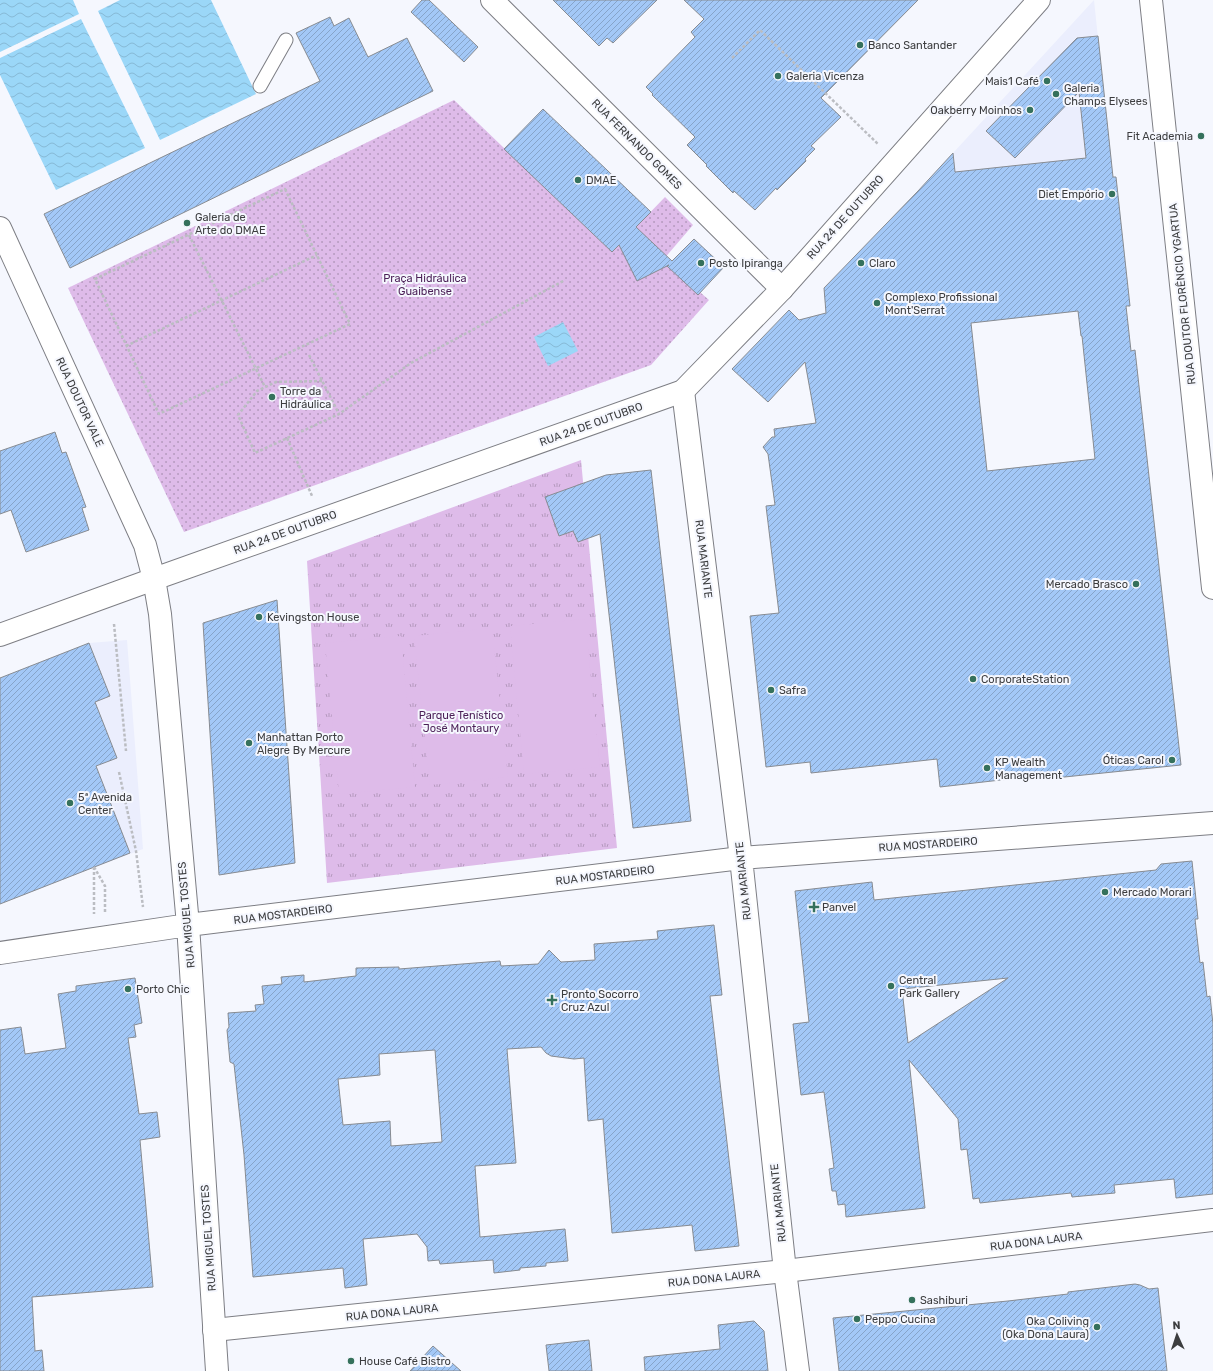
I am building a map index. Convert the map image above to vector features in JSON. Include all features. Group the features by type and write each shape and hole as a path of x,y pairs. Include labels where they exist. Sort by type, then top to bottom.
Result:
{"street":[{"name":"RUA FERNANDO GOMES","path":"492,0 782,288"},
{"name":"RUA 24 DE OUTUBRO","path":"0,635 683,391 782,288 1039,0"},
{"name":"RUA DOUTOR FLORÊNCIO YGARTUA","path":"1151,0 1213,588"},
{"name":"RUA DOUTOR VALE","path":"0,228 145,545 154,579"},
{"name":"RUA MARIANTE","path":"683,391 741,858 785,1271 798,1371"},
{"name":"RUA MIGUEL TOSTES","path":"154,579 160,614 188,925 217,1371"},
{"name":"RUA MOSTARDEIRO","path":"0,953 188,925 741,858 1213,823"},
{"name":"RUA DONA LAURA","path":"214,1330 785,1271 1213,1220"}],"lane":[{"path":"260,86 286,40"}],"path":[{"path":"732,58 760,30 896,161"},
{"path":"285,189 317,255 350,324 159,414 95,279 285,189"},
{"path":"189,235 265,387"},
{"path":"126,346 317,255"},
{"path":"322,381 276,382 257,391 238,415 255,453 339,414 411,363 565,280"},
{"path":"309,355 339,414"},
{"path":"287,438 322,519"},
{"path":"114,624 126,751"},
{"path":"119,772 136,851 145,932"},
{"path":"94,867 106,886 100,938 94,867"}],"shaded area":[{"name":"Galeria Champs Elysees","path":"1094,0 1111,162 1087,164 957,193 953,153"},
{"name":"5ª Avenida Center","path":"127,640 143,849 10,900 0,901 0,678 89,643"}],"green space":[{"name":"Praça Hidráulica Guaibense","path":"454,100 612,252 665,197 693,225 663,260 709,300 651,365 184,532 68,288"},
{"name":"Parque Tenístico José Montaury","path":"581,460 617,848 327,883 307,561"},
{"path":"585,619 600,767 524,774 510,626"},
{"path":"492,628 508,777 430,785 414,636"},
{"path":"401,636 415,787 339,794 325,643"}],"water":[{"path":"0,0 73,0 79,14 0,52"},
{"path":"120,0 211,0 256,94 160,140 98,11"},
{"path":"81,19 145,148 56,190 0,75 0,58"},
{"path":"563,322 578,351 548,366 534,337"}],"building":[{"path":"422,0 429,0 478,47 464,62 411,12"},
{"path":"553,0 657,0 613,43 607,38 599,46"},
{"path":"684,0 918,0 821,98 841,117 811,146 815,149 805,159 806,161 777,190 776,188 755,210 734,191 733,193 687,145 695,137 652,95 653,94 646,87 695,37 691,32 704,19"},
{"path":"330,17 334,26 349,18 368,57 407,38 433,91 70,268 44,214 320,81 296,33"},
{"path":"1098,36 1113,177 1116,177 1130,306 1126,306 1131,351 1135,350 1181,765 1045,779 1044,775 940,787 937,759 811,773 810,762 766,767 750,616 779,613 766,506 775,505 768,454 763,447 772,437 775,437 774,429 816,423 805,362 768,402 732,369 789,310 799,320 826,313 824,288 953,153 955,172 1086,158 1079,92 1015,158 986,131 1077,38","holes":["1078,311 1095,459 987,471 971,323"]},
{"name":"DMAE","path":"543,109 651,212 636,227 672,261 694,239 724,267 698,295 667,266 637,281 619,245 612,252 504,149"},
{"path":"55,432 62,453 66,452 86,507 82,508 89,530 26,552 11,510 0,514 0,451"},
{"path":"651,470 691,821 633,828 600,534 578,542 573,531 559,536 545,497 606,475"},
{"name":"Manhattan Porto Alegre By Mercure","path":"277,600 295,863 219,875 203,623"},
{"name":"5ª Avenida Center","path":"89,643 110,696 95,702 117,758 96,766 130,853 0,904 0,678"},
{"path":"1192,861 1198,919 1195,919 1200,963 1203,962 1207,997 1210,996 1213,1024 1213,1194 1176,1198 1174,1179 1114,1185 1115,1193 1072,1197 1071,1193 980,1203 979,1198 973,1199 967,1149 961,1150 958,1119 909,1060 925,1208 846,1217 845,1204 838,1205 836,1191 832,1191 829,1169 834,1168 824,1092 801,1095 793,1024 809,1022 795,891 872,882 874,900 1156,870 1161,864","holes":["1008,978 908,1043 902,989"]},
{"path":"714,925 722,995 710,996 739,1246 695,1251 692,1225 612,1233 603,1119 588,1121 584,1058 574,1059 551,1056 541,1047 507,1049 516,1163 475,1166 480,1237 565,1229 568,1261 546,1263 546,1266 520,1268 520,1270 494,1273 493,1260 440,1264 439,1260 428,1261 427,1247 417,1234 363,1239 367,1285 345,1288 343,1268 253,1277 244,1155 234,1064 230,1062 227,1030 229,1027 228,1013 256,1011 255,1005 264,1004 262,986 282,984 281,977 304,975 304,982 356,976 356,968 399,967 399,969 500,961 501,966 538,964 549,950 561,962 595,960 594,944 658,939 657,931","holes":["435,1050 442,1142 391,1146 390,1121 343,1125 338,1079 380,1075 379,1054"]},
{"path":"135,978 142,1023 134,1025 136,1037 128,1038 139,1114 157,1112 160,1137 140,1140 153,1287 32,1297 35,1351 42,1350 44,1371 0,1371 0,1030 21,1027 25,1054 66,1048 58,994 76,991 76,986"},
{"path":"1135,1284 1149,1289 1158,1288 1167,1371 839,1371 833,1318 1008,1301"},
{"path":"754,1321 764,1331 768,1371 645,1371 644,1357 720,1349 718,1325"},
{"path":"589,1340 592,1371 549,1371 546,1345"},
{"path":"433,1346 461,1371 410,1371"}],"place":[{"name":"Banco Santander","path":"860,45"},
{"name":"Galeria Vicenza","path":"778,76"},
{"name":"Mais1 Café","path":"1047,81"},
{"name":"Galeria Champs Elysees","path":"1056,94"},
{"name":"Oakberry Moinhos","path":"1030,110"},
{"name":"Fit Academia","path":"1201,136"},
{"name":"DMAE","path":"578,180"},
{"name":"Diet Empório","path":"1112,194"},
{"name":"Galeria de Arte do DMAE","path":"187,223"},
{"name":"Posto Ipiranga","path":"701,263"},
{"name":"Claro","path":"861,263"},
{"name":"Complexo Profissional Mont'Serrat","path":"877,303"},
{"name":"Torre da Hidráulica","path":"272,397"},
{"name":"Mercado Brasco","path":"1136,584"},
{"name":"Kevingston House","path":"259,617"},
{"name":"CorporateStation","path":"973,679"},
{"name":"Safra","path":"771,690"},
{"name":"Manhattan Porto Alegre By Mercure","path":"249,743"},
{"name":"Óticas Carol","path":"1172,760"},
{"name":"KP Wealth Management","path":"987,768"},
{"name":"5ª Avenida Center","path":"70,803"},
{"name":"Mercado Morari","path":"1105,892"},
{"name":"Panvel","path":"814,907"},
{"name":"Central Park Gallery","path":"891,986"},
{"name":"Porto Chic","path":"128,989"},
{"name":"Pronto Socorro Cruz Azul","path":"552,1000"},
{"name":"Sashiburi","path":"912,1300"},
{"name":"Peppo Cucina","path":"857,1319"},
{"name":"Oka Coliving (Oka Dona Laura)","path":"1097,1327"},
{"name":"House Café Bistro","path":"351,1361"}]}
